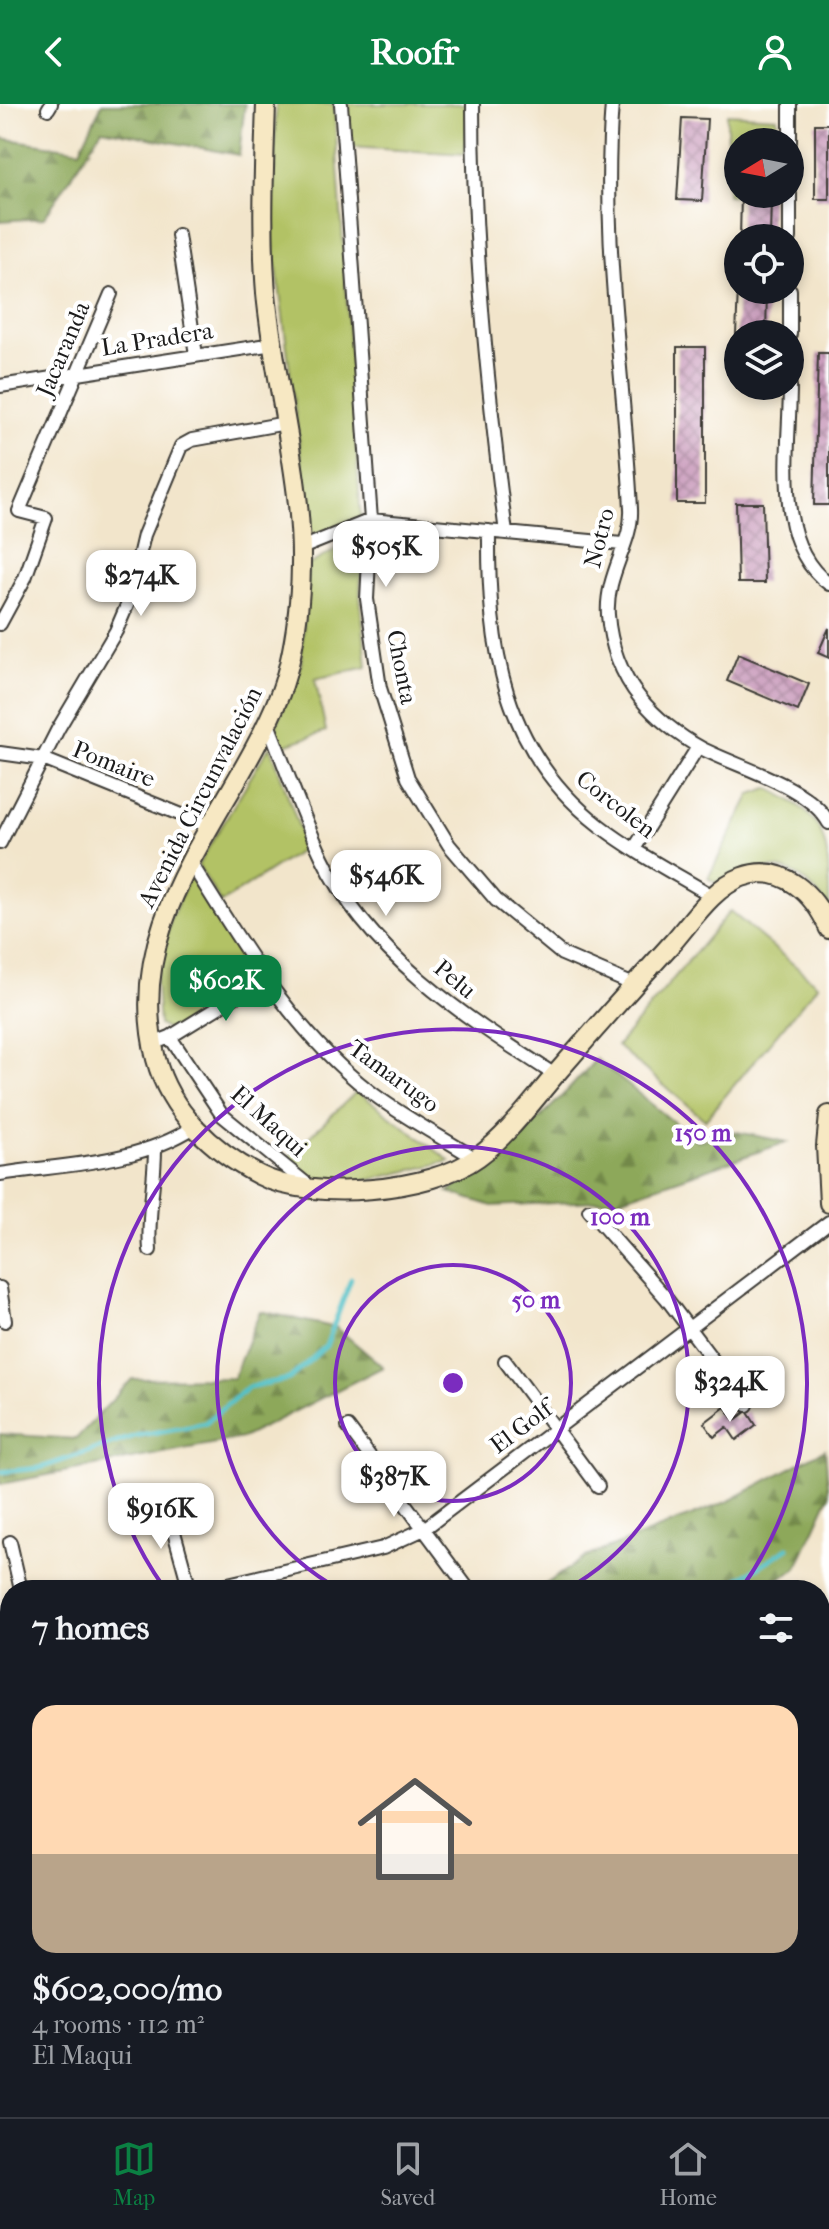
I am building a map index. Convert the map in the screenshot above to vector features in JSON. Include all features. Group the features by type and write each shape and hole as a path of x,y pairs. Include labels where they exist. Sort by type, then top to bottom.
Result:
{"street":[{"name":"Avenida Circunvalación","path":"266,104 263,231 273,344 286,423 299,549 300,597 296,630 280,692 245,767 189,860 161,927 151,963 147,992 161,1040 171,1096 194,1127 239,1165 269,1180 318,1193 418,1180 456,1169 476,1159 518,1119 714,897 741,877 759,873 778,875 809,894 829,929"},
{"name":"Chonta","path":"341,104 371,520 367,599 380,688 408,778 449,845 496,900 562,954 634,985"},
{"path":"473,104 473,158 490,405 506,533"},
{"name":"Notro","path":"612,104 607,175 609,258 631,514 609,589 607,610 618,659 640,700 698,747 808,798 829,823"},
{"path":"790,104 790,128"},
{"path":"178,235 196,355"},
{"name":"Jacaranda","path":"0,624 25,578 46,518 19,511 111,294"},
{"name":"La Pradera","path":"0,386 273,344"},
{"path":"790,400 792,532 808,564 829,584"},
{"path":"0,843 43,759 116,631 128,603 144,535 181,446 192,440 286,423"},
{"path":"299,549 371,520 622,544"},
{"name":"Corcolen","path":"489,531 491,623 496,659 509,702 532,751 560,790 599,826 714,897"},
{"name":"Pelu","path":"267,721 322,859 355,908 393,954 453,1009 555,1075"},
{"path":"634,849 698,747"},
{"name":"Pomaire","path":"0,753 43,759 209,826"},
{"name":"Tamarugo","path":"189,860 264,979 324,1051 369,1091 476,1159"},
{"path":"161,1040 264,979"},
{"name":"El Maqui","path":"161,1040 222,1115 318,1193"},
{"path":"829,1115 826,1146 829,1203"},
{"path":"0,1174 155,1149 194,1127"},
{"path":"150,1250 147,1214 155,1183 155,1149"},
{"path":"589,1210 688,1327 747,1405"},
{"name":"El Golf","path":"245,1580 383,1548 424,1529 829,1222"},
{"path":"0,1288 5,1321"},
{"path":"505,1361 598,1486"},
{"path":"348,1427 462,1580"},
{"path":"166,1503 187,1580"},
{"path":"10,1542 19,1580"}],"green space":[{"path":"102,104 245,104 239,155 102,129 44,218 0,221 0,138 80,150"},
{"path":"276,104 334,104 361,521 312,544 273,238"},
{"path":"348,104 469,104 465,154 349,147"},
{"path":"727,114 777,117 777,128 727,128"},
{"path":"363,535 360,595 367,667 315,679 326,731 282,746 277,735 277,724 301,664 308,565"},
{"path":"270,745 306,847 221,903 198,865"},
{"path":"768,788 803,810 821,834 828,865 829,907 803,879 780,868 753,871 718,884 708,878 751,794"},
{"path":"192,872 256,976 170,1031 159,1025 156,982 171,918"},
{"path":"730,911 818,985 705,1120 617,1046"},
{"path":"596,1059 697,1141 732,1131 787,1142 617,1200 492,1206 448,1192 526,1130"},
{"path":"357,1091 450,1161 369,1180 312,1185 284,1161"},
{"path":"260,1311 337,1328 383,1367 242,1438 0,1484 0,1434 76,1439 132,1379 233,1378"},
{"path":"825,1449 829,1496 796,1569 777,1580 552,1580 586,1557 729,1501"}],"building":[{"path":"682,118 707,119 702,201 677,200"},
{"path":"815,124 829,124 829,199 815,199"},
{"path":"741,208 771,208 770,224 740,224"},
{"path":"737,304 767,304 766,320 737,320"},
{"path":"677,347 705,347 705,503 677,503"},
{"path":"818,353 829,353 829,505 814,505"},
{"path":"736,503 763,503 765,583 738,583"},
{"path":"829,628 829,658 818,653"},
{"path":"738,654 809,684 798,711 727,681"},
{"path":"725,1407 735,1420 747,1411 756,1425 736,1440 727,1427 714,1437 704,1423"}],"waterway":[{"path":"0,1472 40,1468 135,1436 205,1423 248,1387 289,1379 326,1346 351,1279"},
{"path":"738,1580 788,1548"}]}
